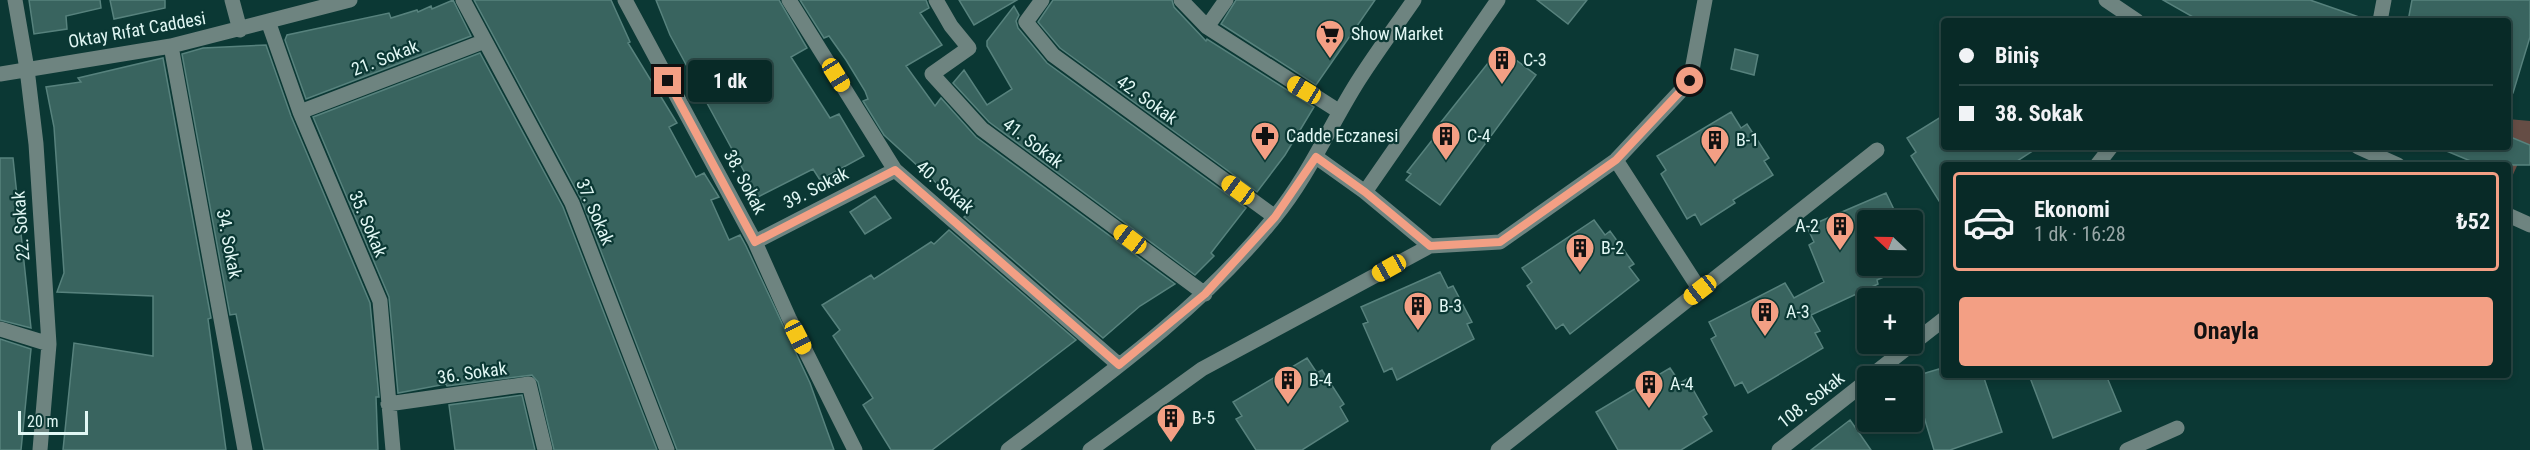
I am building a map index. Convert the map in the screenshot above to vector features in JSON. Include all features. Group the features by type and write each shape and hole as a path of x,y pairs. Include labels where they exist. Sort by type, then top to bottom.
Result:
{"street":[{"name":"22. Sokak","path":"15,0 27,69 36,144 49,344 40,450"},
{"path":"232,0 240,30"},
{"name":"Oktay Rıfat Caddesi","path":"0,74 171,46 350,0"},
{"name":"37. Sokak","path":"463,0 572,203 667,450"},
{"name":"38. Sokak","path":"625,0 755,242 789,318 855,450"},
{"name":"40. Sokak","path":"789,0 895,170 1119,365"},
{"name":"41. Sokak","path":"936,0 951,26 969,48 932,74 967,113 982,129 1205,294"},
{"name":"42. Sokak","path":"1042,0 1026,22 1053,55 1275,217"},
{"path":"1181,0 1207,27 1340,112"},
{"path":"1207,27 1226,0"},
{"path":"1008,450 1119,365 1205,294 1275,217 1316,157 1340,112 1414,0"},
{"path":"1365,192 1498,0"},
{"path":"1090,450 1202,369 1430,246 1500,242 1616,160 1690,81 1705,0"},
{"path":"2381,18 2384,0"},
{"path":"2114,2 2133,18"},
{"name":"35. Sokak","path":"268,21 300,112 380,302 393,450"},
{"name":"21. Sokak","path":"300,112 485,40"},
{"name":"34. Sokak","path":"171,46 245,450"},
{"path":"1498,450 1877,150"},
{"path":"2099,162 2109,150"},
{"path":"2365,150 2391,162"},
{"path":"1316,157 1365,192 1430,246"},
{"path":"1616,160 1700,290"},
{"name":"39. Sokak","path":"755,242 895,170"},
{"path":"2511,216 2530,225"},
{"name":"108. Sokak","path":"1884,366 1941,321"},
{"path":"0,329 49,344"},
{"name":"36. Sokak","path":"388,404 530,384 545,450"},
{"name":"108. Sokak","path":"1779,450 1857,389"},
{"path":"2127,450 2177,428"}],"shaded area":[{"path":"2511,119 2530,121 2530,145 2527,144 2511,179 2511,162 2490,162 2504,150 2511,150"}],"building":[{"path":"29,0 100,0 101,8 66,16 67,29 34,34"},
{"path":"110,0 165,0 165,8 114,19"},
{"path":"453,0 471,36 306,99 285,40 287,35 389,13 391,18 417,10 418,12 431,6 432,9"},
{"path":"474,0 611,0 630,42 628,43 677,123 669,127 696,177 704,173 719,197 711,200 729,240 740,235 746,246 810,383 834,450 677,450 581,199"},
{"path":"656,0 779,0 807,48 791,57 830,118 839,114 864,156 820,180 813,169 758,197 670,35"},
{"path":"800,0 926,0 929,8 920,13 942,45 906,66 935,106 941,98 976,137 1175,284 1140,306 1103,338 964,217 969,213 884,135 863,101 868,99 865,91 846,60 829,36 824,38"},
{"path":"959,0 1017,0 974,25"},
{"path":"1053,0 1172,0 1174,7 1206,41 1207,39 1314,107 1285,155 1257,192 1060,48 1038,22"},
{"path":"1236,0 1375,0 1316,85 1221,24"},
{"path":"1537,0 1587,0 1568,24"},
{"path":"2163,0 2310,0 2362,18 2195,18"},
{"path":"2412,0 2530,0 2530,37 2513,93 2511,93 2511,18 2409,18"},
{"path":"1014,6 1019,15 1016,21 1018,28 1047,63 1246,208 1211,253 1214,256 1195,275 989,122 953,83 964,70 987,105 1012,89 987,46 987,41"},
{"path":"266,45 291,116 370,303 379,397 376,397 378,450 264,450 236,314 230,315 182,54 203,48"},
{"path":"1500,48 1536,75 1440,205 1406,180 1411,174 1407,172 1437,134 1434,131"},
{"path":"1735,49 1758,55 1754,75 1731,69"},
{"path":"480,53 563,207 657,450 554,450 538,382 532,375 447,386 446,384 398,393 389,297 313,117"},
{"path":"163,58 211,318 208,319 226,450 63,450 74,343 153,356 153,296 57,292 64,273 54,127 46,87 81,82 78,78"},
{"name":"B-1","path":"1731,112 1741,128 1747,124 1769,158 1764,161 1773,175 1733,200 1735,203 1701,225 1695,214 1687,219 1661,174 1666,170 1657,156"},
{"path":"1941,117 1941,150 2034,150 2016,162 1941,162 1941,204 1911,156 1916,152 1907,138"},
{"path":"2511,137 2530,145 2530,165 2511,165 2511,162 2473,162 2444,150 2511,150"},
{"path":"0,158 13,158 31,328 0,320"},
{"path":"1886,193 1894,210 1857,210 1857,276 1886,276 1877,280 1878,284 1869,288 1857,288 1857,294 1811,315 1820,331 1815,333 1823,348 1748,393 1742,382 1735,386 1711,339 1716,336 1709,322 1785,283 1794,298 1824,282 1809,245 1814,242 1807,227"},
{"path":"875,196 891,218 865,234 850,212"},
{"name":"B-2","path":"1594,220 1605,235 1610,231 1634,264 1629,267 1639,280 1570,334 1563,324 1556,329 1527,286 1532,282 1522,268"},
{"path":"949,230 1076,340 932,450 891,450 863,405 873,398 833,336 840,330 822,305 871,275 874,279 931,242 934,244"},
{"name":"B-3","path":"1440,272 1448,288 1453,286 1472,322 1467,324 1474,339 1397,380 1392,368 1384,372 1363,324 1368,322 1361,307"},
{"path":"0,339 31,349 21,450 0,450"},
{"name":"B-4","path":"1307,358 1317,373 1322,370 1344,404 1340,407 1348,421 1302,450 1256,450 1236,419 1242,416 1233,402"},
{"name":"A-4","path":"1670,368 1680,383 1687,379 1707,414 1703,417 1712,431 1681,450 1618,450 1596,412"},
{"path":"1939,369 1941,378 1984,378 2002,432 1950,450 1934,450 1923,414 1923,374"},
{"path":"2030,378 2107,378 2121,411 2053,438"},
{"path":"522,395 535,450 455,450 449,405"},
{"path":"1850,420 1871,450 1811,450"}],"place":[{"name":"Show Market","path":"1330,60"},
{"name":"C-3","path":"1502,86"},
{"name":"Cadde Eczanesi","path":"1265,162"},
{"name":"C-4","path":"1446,162"},
{"name":"B-1","path":"1715,166"},
{"name":"A-2","path":"1840,252"},
{"name":"B-2","path":"1580,274"},
{"name":"B-3","path":"1418,332"},
{"name":"A-3","path":"1765,338"},
{"name":"B-4","path":"1288,406"},
{"name":"A-4","path":"1649,410"},
{"name":"B-5","path":"1171,444"}],"route":[{"path":"668,81 755,242 895,170 1119,365 1205,294 1275,217 1316,157 1365,192 1430,246 1500,242 1616,160 1690,81"}]}
